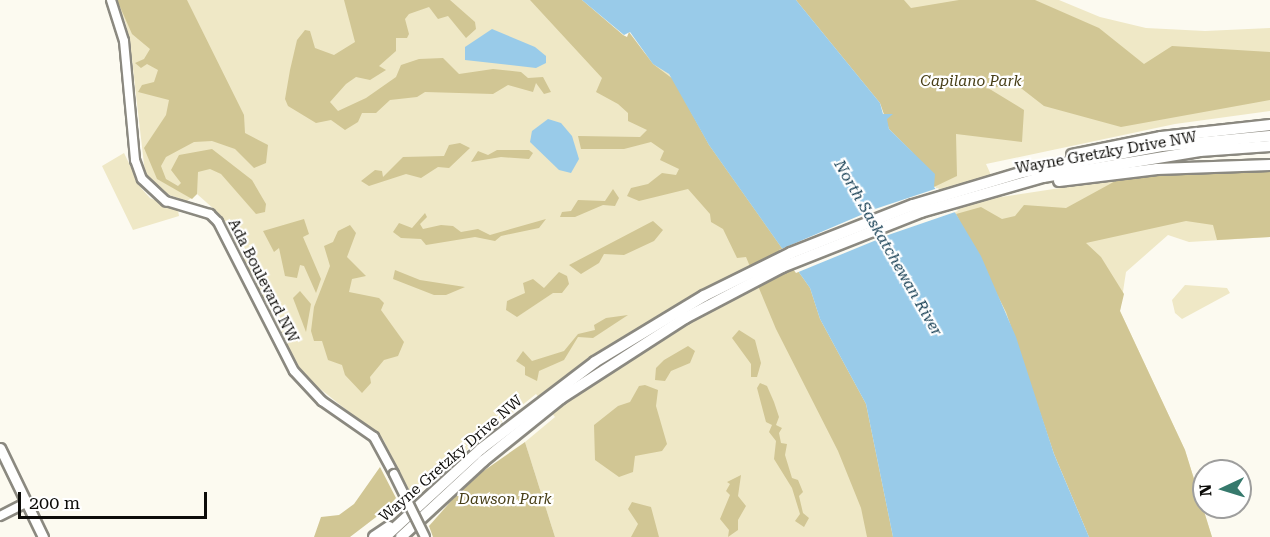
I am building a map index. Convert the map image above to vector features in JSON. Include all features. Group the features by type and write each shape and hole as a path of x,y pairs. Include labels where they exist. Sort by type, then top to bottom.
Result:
{"main road":[{"path":"1006,181 1027,165 1111,146 1270,125"},
{"name":"Wayne Gretzky Drive NW","path":"385,537 410,521 481,449 556,390 624,344 729,288 850,228 1006,181 1162,146 1270,136"},
{"name":"Wayne Gretzky Drive NW","path":"1006,181 1134,160 1270,146"},
{"path":"1006,181 1157,169 1270,165"},
{"path":"0,448 43,537"},
{"path":"374,537 410,521"},
{"path":"402,537 410,521"}],"street":[{"name":"Ada Boulevard NW","path":"111,0 124,42 135,160 142,179 161,198 210,214 218,222 294,371 322,401 374,437 425,537"},
{"path":"0,516 26,503"}],"green space":[{"path":"116,0 582,0 669,74 695,122 810,288 820,319 866,404 893,537 555,537 525,442 555,417 536,394 411,495 383,439 304,376 215,210 197,194 187,201 166,194 145,173 126,24"},
{"path":"117,0 187,0 244,115 245,133 268,145 266,163 254,168 235,149 212,141 194,142 166,157 161,166 166,179 178,186 181,183 171,170 179,155 212,149 252,180 266,204 265,212 256,214 221,174 210,169 198,172 197,194 192,199 157,179 144,148 166,115 169,100 138,92 142,85 154,82 158,70 147,64 141,68 135,63 144,59 150,49 132,34"},
{"path":"344,0 450,0 475,22 476,29 466,38 448,16 438,19 429,7 409,14 405,19 409,34 407,38 396,38 396,51 379,66 386,70 370,80 356,77 346,84 330,102 338,111 366,98 396,77 401,65 419,59 443,58 459,74 493,69 521,72 528,78 543,77 551,92 544,94 536,83 533,92 508,85 493,94 425,92 417,97 390,100 376,113 362,113 358,122 345,130 331,120 316,123 288,106 285,99 290,70 297,40 305,30 310,31 315,48 334,55 355,42"},
{"path":"530,0 582,0 623,35 627,37 629,32 653,64 673,79 709,145 810,288 820,319 866,404 893,537 867,537 861,508 838,451 776,329 746,257 737,258 723,229 711,222 710,214 688,189 639,201 627,196 631,188 648,184 662,173 676,175 679,169 660,160 664,151 651,142 624,149 581,149 578,136 640,137 647,130 628,121 628,113 618,104 596,92 602,78"},
{"path":"796,0 1059,0 1100,17 1146,28 1205,31 1270,28 1270,111 1175,124 986,164 1001,197 1119,179 1217,171 1270,172 1270,237 1189,242 1168,235 1126,272 1120,311 1185,450 1192,473 1192,519 1206,519 1212,537 1089,537 1016,337 981,256 880,103"},
{"name":"Capilano Park","path":"796,0 904,0 911,8 959,0 1035,0 1099,28 1144,64 1172,46 1270,52 1270,100 1121,127 1044,106 1017,85 988,88 1024,110 1022,142 956,134 957,176 934,187 912,152 889,129 880,103"},
{"path":"460,143 470,148 449,168 438,167 421,178 406,174 369,186 361,181 375,170 382,171 383,177 403,157 444,156 449,145"},
{"path":"497,150 529,150 533,153 529,159 501,157 471,162 478,151 488,155"},
{"path":"124,153 141,188 150,198 178,210 179,216 133,230 102,166"},
{"path":"1217,171 1270,172 1270,237 1217,240 1213,225 1186,221 1086,243 1101,257 1124,294 1120,311 1185,450 1192,473 1192,519 1206,519 1212,537 1089,537 1054,454 1006,312 956,214 981,207 1002,219 1015,216 1024,205 1066,208 1119,179"},
{"path":"613,189 619,198 615,206 603,205 575,217 560,217 562,212 571,211 578,200 605,201"},
{"path":"425,213 427,217 420,224 423,229 441,225 453,226 461,232 478,229 490,235 546,219 539,228 501,236 495,241 475,237 426,245 421,239 401,238 393,232 399,223 412,228"},
{"path":"304,219 309,234 303,237 321,279 316,293 304,266 300,265 297,278 285,276 279,248 274,252 263,231"},
{"path":"653,221 663,230 654,241 624,255 604,254 599,263 581,274 569,265"},
{"path":"350,225 356,233 347,257 366,276 352,279 349,292 379,298 384,303 381,310 404,342 398,356 384,360 370,377 371,383 362,393 345,375 342,365 328,360 322,341 314,341 311,331 314,307 330,266 324,246 333,242 338,231"},
{"path":"395,270 420,280 465,287 446,295 434,295 393,279"},
{"path":"559,272 567,276 569,284 562,293 553,293 517,317 506,310 507,301 525,293 523,283 533,279 544,288"},
{"path":"1185,285 1227,288 1230,293 1182,319 1175,313 1172,300"},
{"path":"300,291 311,304 306,332 293,298"},
{"path":"628,315 593,338 578,337 564,360 539,371 537,381 525,375 525,367 516,361 523,351 532,361 564,351 578,334 595,330 594,325 606,318"},
{"path":"739,330 755,340 761,363 757,377 751,377 751,364 732,338"},
{"path":"688,346 695,351 690,363 671,371 665,381 655,380 656,368 664,360"},
{"path":"760,383 767,386 774,402 779,417 776,425 782,428 779,433 781,443 787,444 785,455 792,478 798,480 803,492 799,496 803,513 809,518 804,527 795,521 800,514 792,488 774,459 776,441 769,432 772,425 766,422 757,388"},
{"path":"645,385 658,390 656,406 667,444 662,451 635,456 633,472 619,477 595,460 594,425 618,406 630,402 639,386"},
{"name":"Dawson Park","path":"525,442 555,537 433,537 429,526 452,500 482,472"},
{"path":"380,467 396,498 384,511 350,537 314,537 321,517 339,515 354,504"},
{"path":"741,475 738,496 746,506 738,520 738,530 728,537 729,530 720,519 730,495 726,491 730,484 727,482"},
{"path":"632,502 651,507 659,537 631,537 638,524 628,509"}],"water":[{"name":"North Saskatchewan River","path":"582,0 796,0 880,103 883,114 893,114 887,119 889,129 935,174 934,187 956,214 981,256 1016,337 1054,454 1089,537 893,537 866,404 820,319 810,288 709,145 669,74 653,64 630,32 624,35"},
{"path":"492,29 535,47 546,56 546,63 536,68 465,60 465,47"},
{"path":"548,119 561,123 572,136 579,159 571,173 559,170 530,142 532,131"}],"pier":[{"path":"938,188 958,211 891,234 796,273 779,250 875,209"}]}
